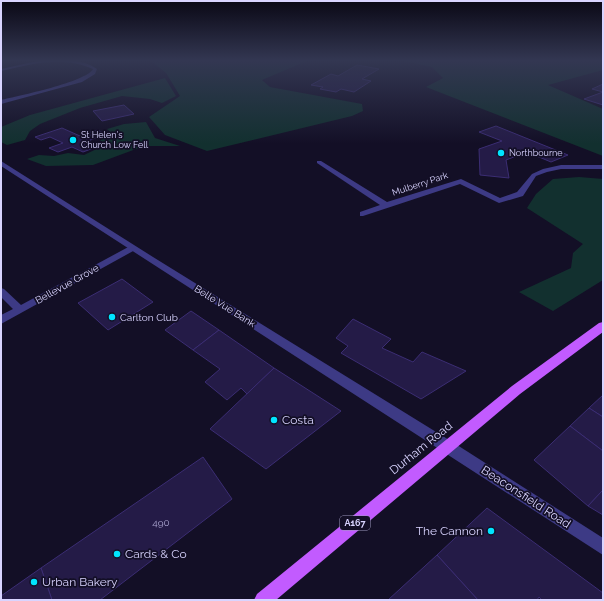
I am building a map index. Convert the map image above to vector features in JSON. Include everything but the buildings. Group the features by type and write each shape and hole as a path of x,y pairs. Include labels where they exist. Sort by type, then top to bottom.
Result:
{"main road":[{"name":"Durham Road","path":"263,600 379,502 449,447 516,390 603,326"}],"street":[{"path":"1,102 53,88"},
{"name":"Mulberry Park","path":"319,162 386,205"},
{"name":"Belle Vue Bank","path":"3,166 449,447"},
{"name":"Mulberry Park","path":"363,214 386,205 462,181 499,201 520,194 534,175 545,170 603,167"},
{"name":"Bellevue Grove","path":"1,320 132,248"},
{"path":"1,291 20,310"},
{"name":"Beaconsfield Road","path":"449,447 603,547"}],"green space":[{"path":"128,88 171,88 176,96 162,103 150,99 122,96 80,108 40,124 30,131 25,140 7,145 1,142 1,127 30,115"},
{"path":"175,88 276,88 362,104 363,111 352,116 207,151 165,135 149,117 180,96"},
{"path":"429,88 555,88 603,109 603,156"},
{"path":"146,122 155,138 180,146 144,146 93,165 46,166 27,159 39,155 54,156 68,153 84,155 105,145 100,140 113,134 107,129 124,124"},
{"path":"579,177 603,179 603,280 553,311 519,292 571,268 573,253 583,244 527,208 536,194 553,179"}],"place":[{"name":"St Helen's Church Low Fell","path":"73,140"},
{"name":"Northbourne","path":"501,153"},
{"name":"Carlton Club","path":"112,317"},
{"name":"Costa","path":"274,420"},
{"name":"The Cannon","path":"491,531"},
{"name":"Cards & Co","path":"117,554"},
{"name":"Urban Bakery","path":"34,582"}]}
